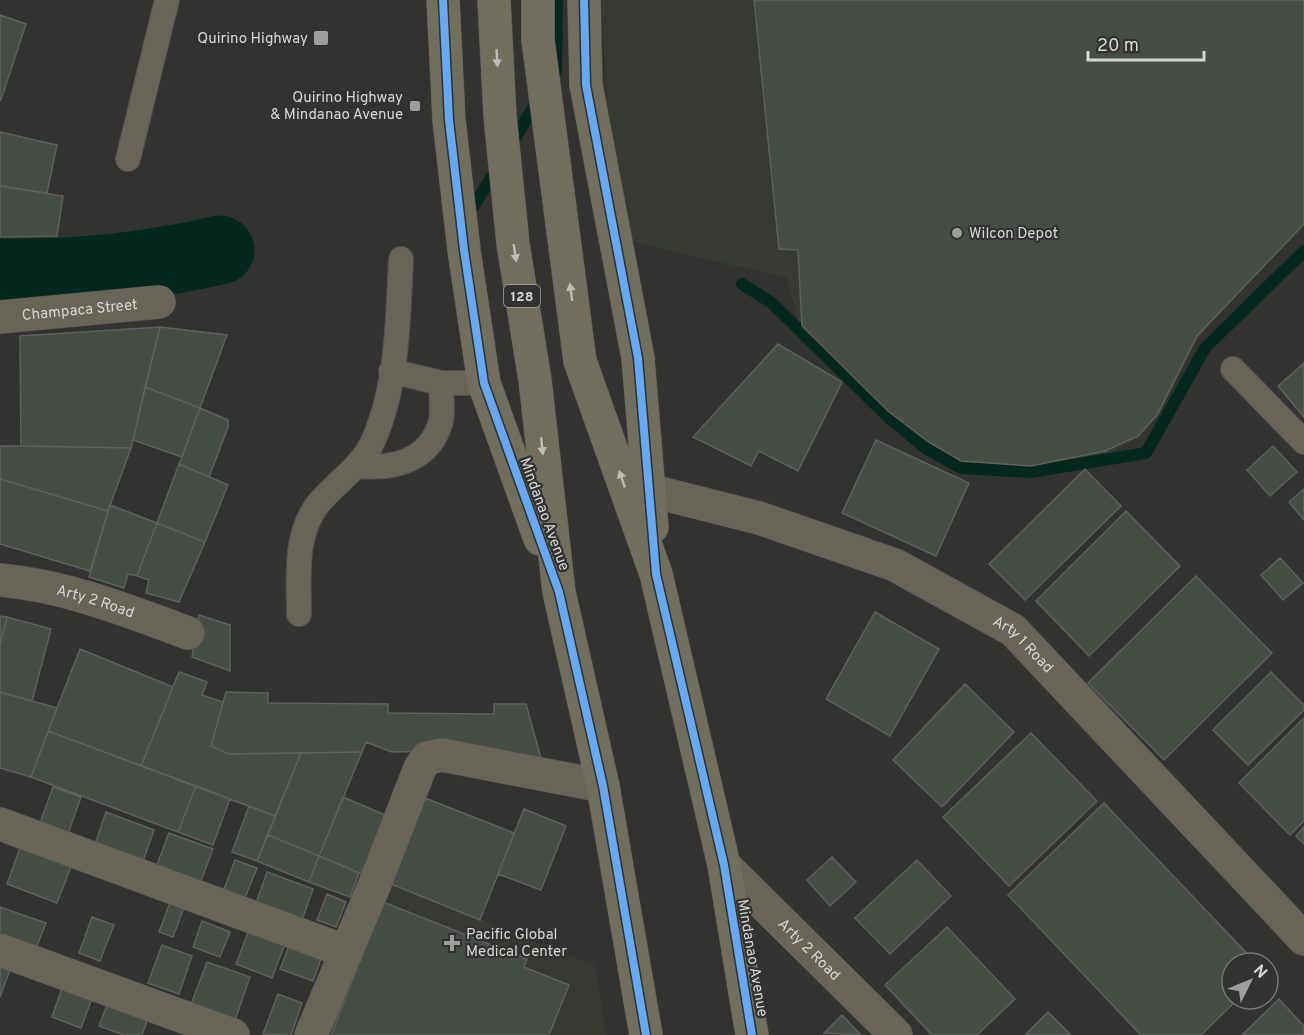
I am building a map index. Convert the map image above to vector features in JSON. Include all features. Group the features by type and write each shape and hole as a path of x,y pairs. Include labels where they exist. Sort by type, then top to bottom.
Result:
{"main road":[{"name":"Mindanao Avenue","path":"443,0 449,120 464,250 484,383 558,592 603,786 646,1035"},
{"name":"Mindanao Avenue","path":"494,0 500,116 513,244 535,380 558,592"},
{"name":"Mindanao Avenue","path":"538,0 538,40 580,361 656,574 724,865 752,1035"},
{"name":"Mindanao Avenue","path":"584,0 586,85 638,357 656,574"}],"street":[{"name":"Champaca Street","path":"0,317 159,302"},
{"name":"Arty 1 Road","path":"648,490 759,518 895,565 1013,630 1304,939"},
{"name":"Arty 2 Road","path":"0,580 57,588 91,597 188,633"},
{"path":"311,1035 420,768 428,758 442,755 603,786"},
{"path":"0,824 346,952"},
{"name":"Arty 2 Road","path":"724,865 896,1035"},
{"path":"0,950 233,1035"}],"lane":[{"path":"128,159 167,0"},
{"path":"299,614 298,558 306,526 318,505 358,466 374,439 385,406 398,335 401,259"},
{"path":"1233,369 1304,442"},
{"path":"391,370 441,383 484,383"},
{"path":"358,466 384,469 404,463 429,445 441,421 441,383"}],"shaded area":[{"name":"Wilcon Depot","path":"601,0 1304,0 1304,228 1271,259 1199,337 1159,415 1140,438 1106,455 1035,470 963,466 933,450 888,414 800,327 787,278 616,238"},
{"name":"Pacific Global Medical Center","path":"391,884 595,966 606,1035 331,1035"}],"building":[{"name":"Wilcon Depot","path":"754,0 1304,0 1304,224 1197,336 1157,415 1138,436 1105,451 1031,466 961,461 927,441 888,411 802,326 798,250 779,249"},
{"path":"0,15 26,24 1,100 0,100"},
{"path":"0,132 57,145 47,193 0,186"},
{"path":"0,186 63,196 57,236 0,237"},
{"path":"160,327 131,448 21,446 20,336"},
{"path":"160,327 227,335 200,408 145,387"},
{"path":"778,344 842,382 798,471 759,451 751,466 693,437"},
{"path":"1304,363 1304,417 1278,386"},
{"path":"145,387 200,408 182,457 133,440"},
{"path":"200,408 228,420 228,427 209,477 179,464"},
{"path":"876,440 969,483 936,556 842,513"},
{"path":"0,446 131,448 108,511 0,479"},
{"path":"1273,446 1297,472 1270,496 1247,470"},
{"path":"179,464 228,485 205,542 157,523"},
{"path":"1085,469 1121,506 1025,600 989,564"},
{"path":"0,479 108,511 90,571 0,544"},
{"path":"1304,489 1304,520 1289,502"},
{"path":"110,505 157,523 137,576 128,574 124,588 89,577"},
{"path":"1126,511 1180,566 1089,656 1036,601"},
{"path":"157,523 205,542 179,602 146,593 149,580 137,576"},
{"path":"1280,558 1303,583 1283,600 1261,575"},
{"path":"1196,576 1272,653 1164,760 1088,683"},
{"path":"875,612 939,649 890,736 826,699"},
{"path":"199,615 230,625 230,671 192,657"},
{"path":"0,616 7,617 0,645"},
{"path":"7,617 51,629 32,701 0,692 0,645"},
{"path":"80,649 173,687 141,766 48,731"},
{"path":"179,672 207,682 202,695 223,702 211,746 229,754 301,753 275,816 141,766"},
{"path":"1271,672 1304,705 1304,710 1248,765 1213,730"},
{"path":"965,684 1014,732 942,807 893,760"},
{"path":"0,692 57,708 31,777 0,768"},
{"path":"226,692 268,693 268,703 388,704 388,713 494,714 494,704 526,704 542,762 482,750 392,752 366,742 362,752 229,754 211,746"},
{"path":"1304,718 1304,821 1290,835 1239,783"},
{"path":"48,731 196,786 178,832 31,777"},
{"path":"1031,733 1097,801 1009,886 943,817"},
{"path":"362,752 319,856 268,835 301,753"},
{"path":"196,786 230,799 213,845 178,832"},
{"path":"53,787 81,797 68,834 40,823"},
{"path":"343,797 392,818 369,877 319,856"},
{"path":"425,798 514,833 480,920 391,884"},
{"path":"1104,803 1245,951 1220,951 1220,1011 1226,1011 1201,1035 1141,1035 1008,895"},
{"path":"249,806 275,816 257,861 232,852"},
{"path":"524,809 566,826 541,890 498,874"},
{"path":"106,812 154,830 142,864 94,847"},
{"path":"1304,827 1304,844 1296,836"},
{"path":"169,833 213,849 199,886 155,870"},
{"path":"268,835 319,856 309,882 257,861"},
{"path":"21,845 72,864 57,903 7,884"},
{"path":"319,856 359,873 350,897 309,882"},
{"path":"832,857 856,882 830,906 807,880"},
{"path":"235,860 257,868 242,905 221,897"},
{"path":"917,860 951,896 890,954 855,918"},
{"path":"267,872 313,889 302,920 256,903"},
{"path":"327,894 346,902 336,927 317,920"},
{"path":"172,897 186,902 173,937 159,932"},
{"name":"Pacific Global Medical Center","path":"383,902 527,959 524,967 569,985 549,1035 331,1035"},
{"path":"0,907 46,923 35,951 0,938"},
{"path":"92,917 114,925 100,961 79,953"},
{"path":"202,921 230,932 220,957 193,947"},
{"path":"250,927 286,941 272,978 236,964"},
{"path":"947,927 1015,999 977,1035 932,1035 885,985"},
{"path":"290,944 322,956 313,981 280,969"},
{"path":"162,945 192,956 179,994 148,983"},
{"path":"0,958 13,962 0,997"},
{"path":"207,962 250,977 234,1023 190,1007"},
{"path":"64,982 94,993 81,1028 52,1017"},
{"path":"278,994 302,1003 291,1035 263,1034"},
{"path":"109,1000 149,1015 142,1035 124,1035 99,1026"},
{"path":"1280,1000 1304,1026 1304,1035 1242,1035 1267,1011 1280,1011"},
{"path":"1048,1012 1071,1035 1025,1035"},
{"path":"842,1015 861,1035 824,1033"}],"waterway":[{"path":"556,71 557,0"},
{"path":"511,145 539,98"},
{"path":"474,206 497,168"},
{"path":"0,273 111,268 166,261 220,250"},
{"path":"742,284 772,303 888,417 927,449 961,468 1031,472 1146,453 1205,348 1304,251"}],"cycle path":[{"path":"443,0 449,120 464,250 484,383 559,592 603,786 646,1035"},
{"path":"584,0 586,85 638,358 656,574 724,865 752,1035"}],"place":[{"name":"Quirino Highway","path":"321,38"},
{"name":"Quirino Highway & Mindanao Avenue","path":"415,106"},
{"name":"Wilcon Depot","path":"957,233"},
{"name":"Pacific Global Medical Center","path":"452,943"}]}
